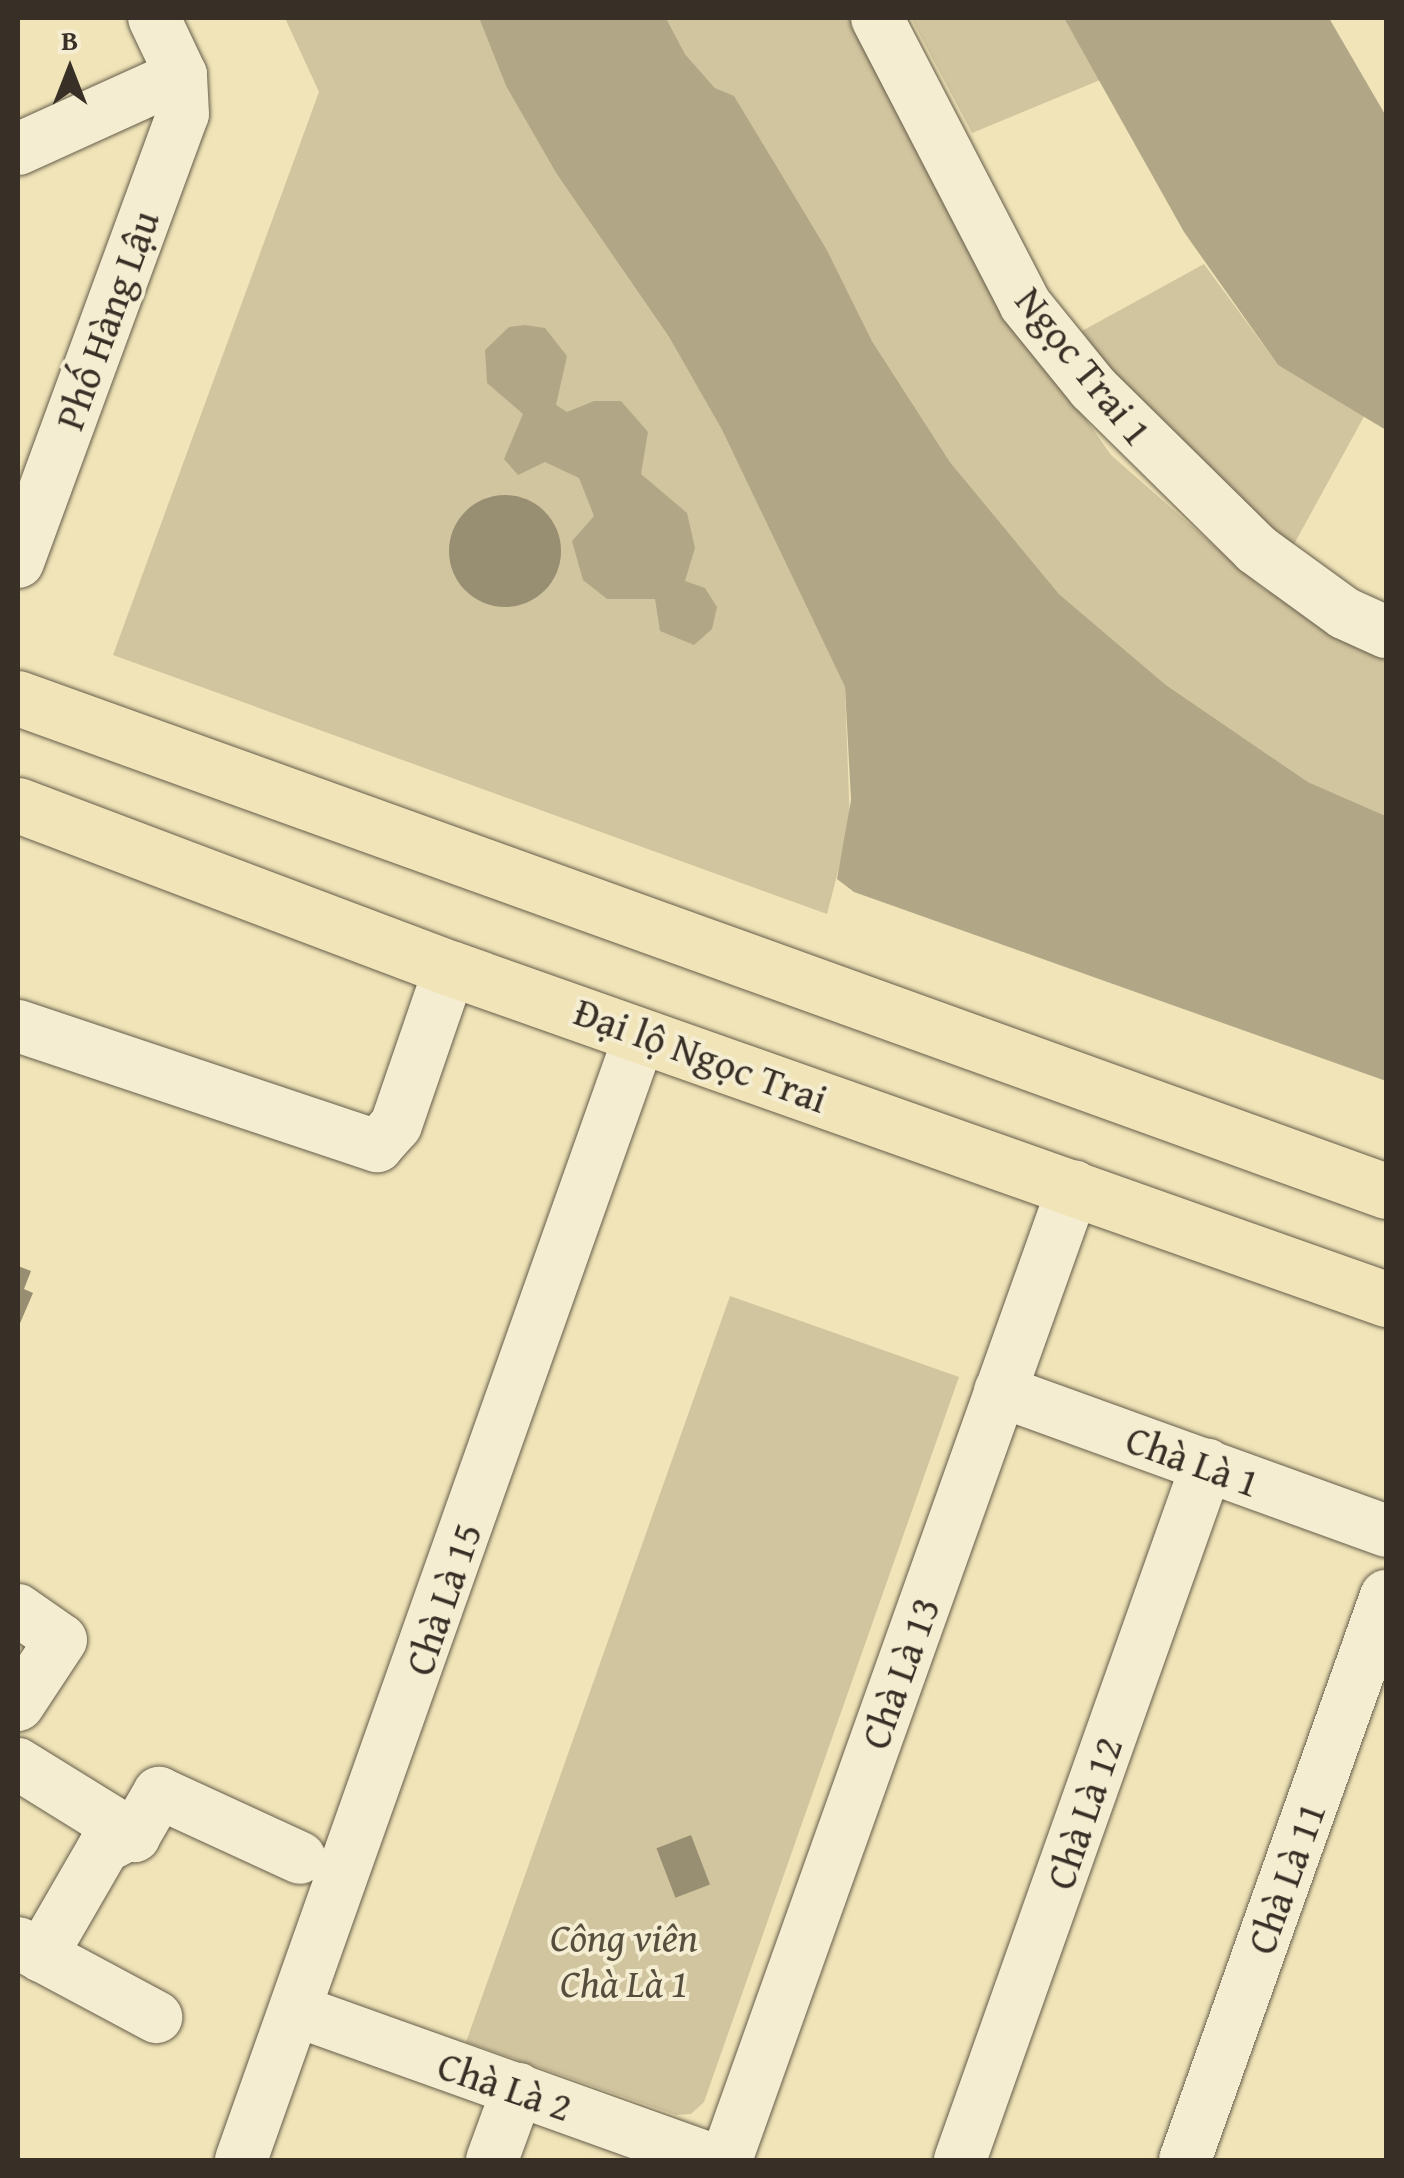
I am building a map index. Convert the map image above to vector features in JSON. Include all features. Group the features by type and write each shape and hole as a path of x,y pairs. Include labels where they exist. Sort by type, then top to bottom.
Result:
{"main road":[{"path":"18,698 1386,1191"},
{"name":"Đại lộ Ngọc Trai","path":"18,806 450,968 1386,1298"}],"street":[{"path":"18,149 181,75 154,18"},
{"name":"Ngọc Trai 1","path":"877,18 1025,304 1093,388 1256,549 1344,613 1386,632"},
{"name":"Phố Hàng Lậu","path":"18,562 183,114 181,75"},
{"path":"18,1026 351,1147 377,1146 396,1126 450,968"},
{"name":"Chà Là 15","path":"242,2160 298,2011 640,1036"},
{"name":"Chà Là 13","path":"726,2160 1074,1186"},
{"name":"Chà Là 1","path":"1000,1391 1386,1531"},
{"name":"Chà Là 12","path":"960,2160 1208,1466"},
{"name":"Chà Là 11","path":"1186,2160 1386,1596"},
{"path":"18,1610 61,1640 18,1705"},
{"path":"18,1764 130,1834"},
{"path":"156,2017 29,1950 104,1847 130,1834 159,1792 300,1858"},
{"name":"Chà Là 2","path":"298,2011 712,2160"},
{"path":"492,2160 518,2090"}],"green space":[{"path":"285,18 479,18 506,86 556,173 669,337 722,430 845,687 850,825 827,914 113,655 319,92"},
{"path":"666,18 852,18 1008,308 1111,455 1261,587 1386,661 1386,816 1308,782 1166,685 1059,594 950,462 872,341 827,250 734,97 715,88 685,54"},
{"path":"911,18 1064,18 1100,80 972,133"},
{"path":"1204,264 1278,365 1366,413 1293,546 1140,409 1082,331"},
{"name":"Công viên Chà Là 1","path":"730,1296 959,1377 704,2102 691,2114 676,2115 466,2042"}],"shaded area":[{"path":"479,18 666,18 685,54 715,88 734,96 827,250 872,341 950,462 1059,594 1166,685 1308,782 1386,816 1386,1081 854,892 837,879 851,800 845,687 722,430 669,337 556,173 506,86"},
{"path":"1064,18 1329,18 1386,116 1386,430 1278,365 1184,232"},
{"path":"509,327 545,328 567,356 556,405 567,412 594,401 621,401 648,432 641,474 687,513 695,548 685,581 705,588 717,607 712,629 694,645 660,631 655,599 607,599 583,580 572,541 594,516 579,478 545,462 518,475 504,459 523,414 487,383 485,350"}],"building":[{"path":"505,495 527,499 545,511 557,529 561,551 557,573 545,591 527,603 505,607 483,603 465,591 453,573 449,551 453,529 465,511 483,499"},
{"path":"18,1266 31,1271 24,1289 33,1293 18,1328"},
{"path":"691,1835 710,1884 675,1898 656,1848"}]}
